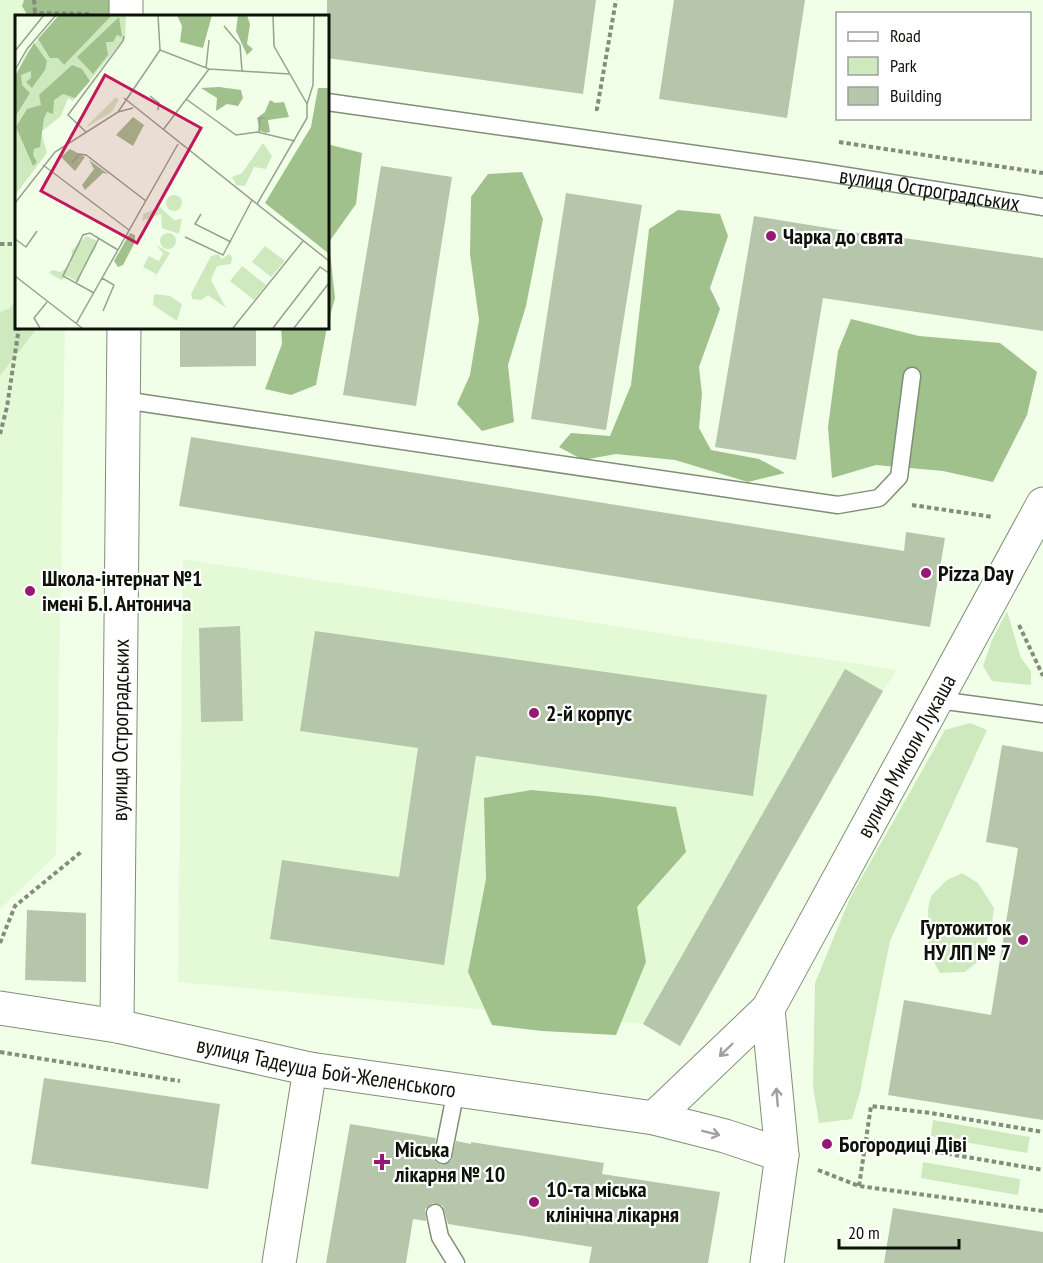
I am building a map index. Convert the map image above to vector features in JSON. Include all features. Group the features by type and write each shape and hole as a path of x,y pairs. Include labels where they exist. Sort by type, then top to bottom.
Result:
{"street":[{"name":"вулиця Остроградських","path":"117,1026 124,328"},
{"name":"вулиця Миколи Лукаша","path":"654,1118 768,1009 1043,504"},
{"name":"вулиця Тадеуша Бой-Желенського","path":"0,1008 117,1026 310,1069 654,1118"},
{"path":"767,1263 782,1155 768,1009"},
{"path":"279,1263 310,1069"},
{"path":"654,1118 725,1136 782,1155"}],"lane":[{"name":"вулиця Остроградських","path":"328,102 816,171 1043,207"},
{"path":"123,400 838,505 879,498 899,477 912,376"},
{"path":"938,700 1043,714"},
{"path":"443,1155 456,1090"},
{"path":"435,1213 440,1237 456,1263"}],"path":[{"path":"34,0 35,15 94,14"},
{"path":"597,109 616,0"},
{"path":"839,142 1043,173"},
{"path":"0,434 7,407 19,328"},
{"path":"879,498 930,509 1000,518"},
{"path":"0,943 15,906 89,845"},
{"path":"0,1052 190,1083"},
{"path":"859,1186 871,1106 931,1113 1043,1132"},
{"path":"866,1140 1043,1170"},
{"path":"782,1155 859,1186 1043,1211"}],"shaded area":[{"name":"Школа-інтернат №1 імені Б.І. Антонича","path":"0,0 68,0 69,15 15,15 15,328 65,328 56,855 0,909"},
{"path":"24,0 110,0 109,15 27,15 22,6"},
{"path":"328,144 362,153 356,204 329,242 335,298 328,323"},
{"path":"522,172 543,219 526,306 508,365 514,422 482,431 457,404 470,375 479,320 470,254 471,197 488,174"},
{"path":"678,210 720,214 728,236 710,288 720,309 699,367 702,394 699,428 711,450 759,459 785,473 748,482 675,460 616,454 583,460 559,447 571,433 610,436 631,385 649,229"},
{"path":"851,319 919,336 1000,343 1037,372 1027,415 993,482 943,471 876,465 832,478 828,427 838,351"},
{"path":"281,328 327,328 316,385 291,395 265,389 282,344"},
{"path":"183,559 897,670 680,1046 643,1024 178,982"},
{"path":"531,790 676,807 686,852 637,907 646,962 616,1035 542,1031 492,1025 468,972 486,879 484,798"}],"green space":[{"path":"15,301 15,328 37,328 0,376 0,312 10,308"},
{"path":"1007,611 1021,658 1031,671 1031,685 992,681 983,666 992,640"},
{"path":"970,723 987,730 890,941 860,1092 852,1119 819,1123 813,1086 815,983 850,898 945,730"},
{"path":"962,873 978,883 994,908 991,929 981,959 965,972 940,973 929,953 928,909 931,896 947,880"},
{"path":"933,1120 1030,1137 1027,1153 931,1136"},
{"path":"923,1162 1020,1179 1018,1195 921,1178"}],"building":[{"path":"327,0 596,0 583,94 328,58"},
{"path":"674,0 805,0 787,118 659,99"},
{"path":"381,166 452,177 416,406 343,395"},
{"path":"566,193 642,205 606,430 531,419"},
{"path":"754,216 883,237 883,235 1043,258 1043,331 823,298 796,460 715,447"},
{"path":"180,328 256,328 256,366 180,367"},
{"path":"191,437 904,551 906,532 945,538 930,627 179,506"},
{"path":"240,626 243,721 201,722 199,628"},
{"name":"2-й корпус","path":"315,631 767,695 753,796 476,756 444,965 270,939 282,860 399,877 418,748 300,731"},
{"path":"845,669 883,691 680,1046 643,1024"},
{"name":"Гуртожиток НУ ЛП № 7","path":"1002,745 1043,752 1043,1120 888,1095 904,1000 991,1015 1018,848 986,842"},
{"path":"27,910 86,913 86,982 25,980"},
{"path":"44,1078 220,1104 208,1189 31,1164"},
{"path":"350,1124 436,1138 433,1158 442,1165 451,1161 456,1141 471,1144 471,1142 604,1163 602,1174 720,1192 708,1263 589,1263 592,1247 448,1224 443,1206 433,1203 425,1209 426,1221 413,1219 406,1263 326,1263"},
{"path":"893,1208 1043,1232 1043,1263 884,1263"}],"place":[{"name":"Чарка до свята","path":"771,236"},
{"name":"Pizza Day","path":"926,573"},
{"name":"Школа-інтернат №1 імені Б.І. Антонича","path":"30,591"},
{"name":"2-й корпус","path":"534,713"},
{"name":"Гуртожиток НУ ЛП № 7","path":"1023,940"},
{"name":"Богородиці Діві","path":"827,1144"},
{"name":"Міська лікарня № 10","path":"382,1162"},
{"name":"10-та міська клінічна лікарня","path":"534,1202"}]}
